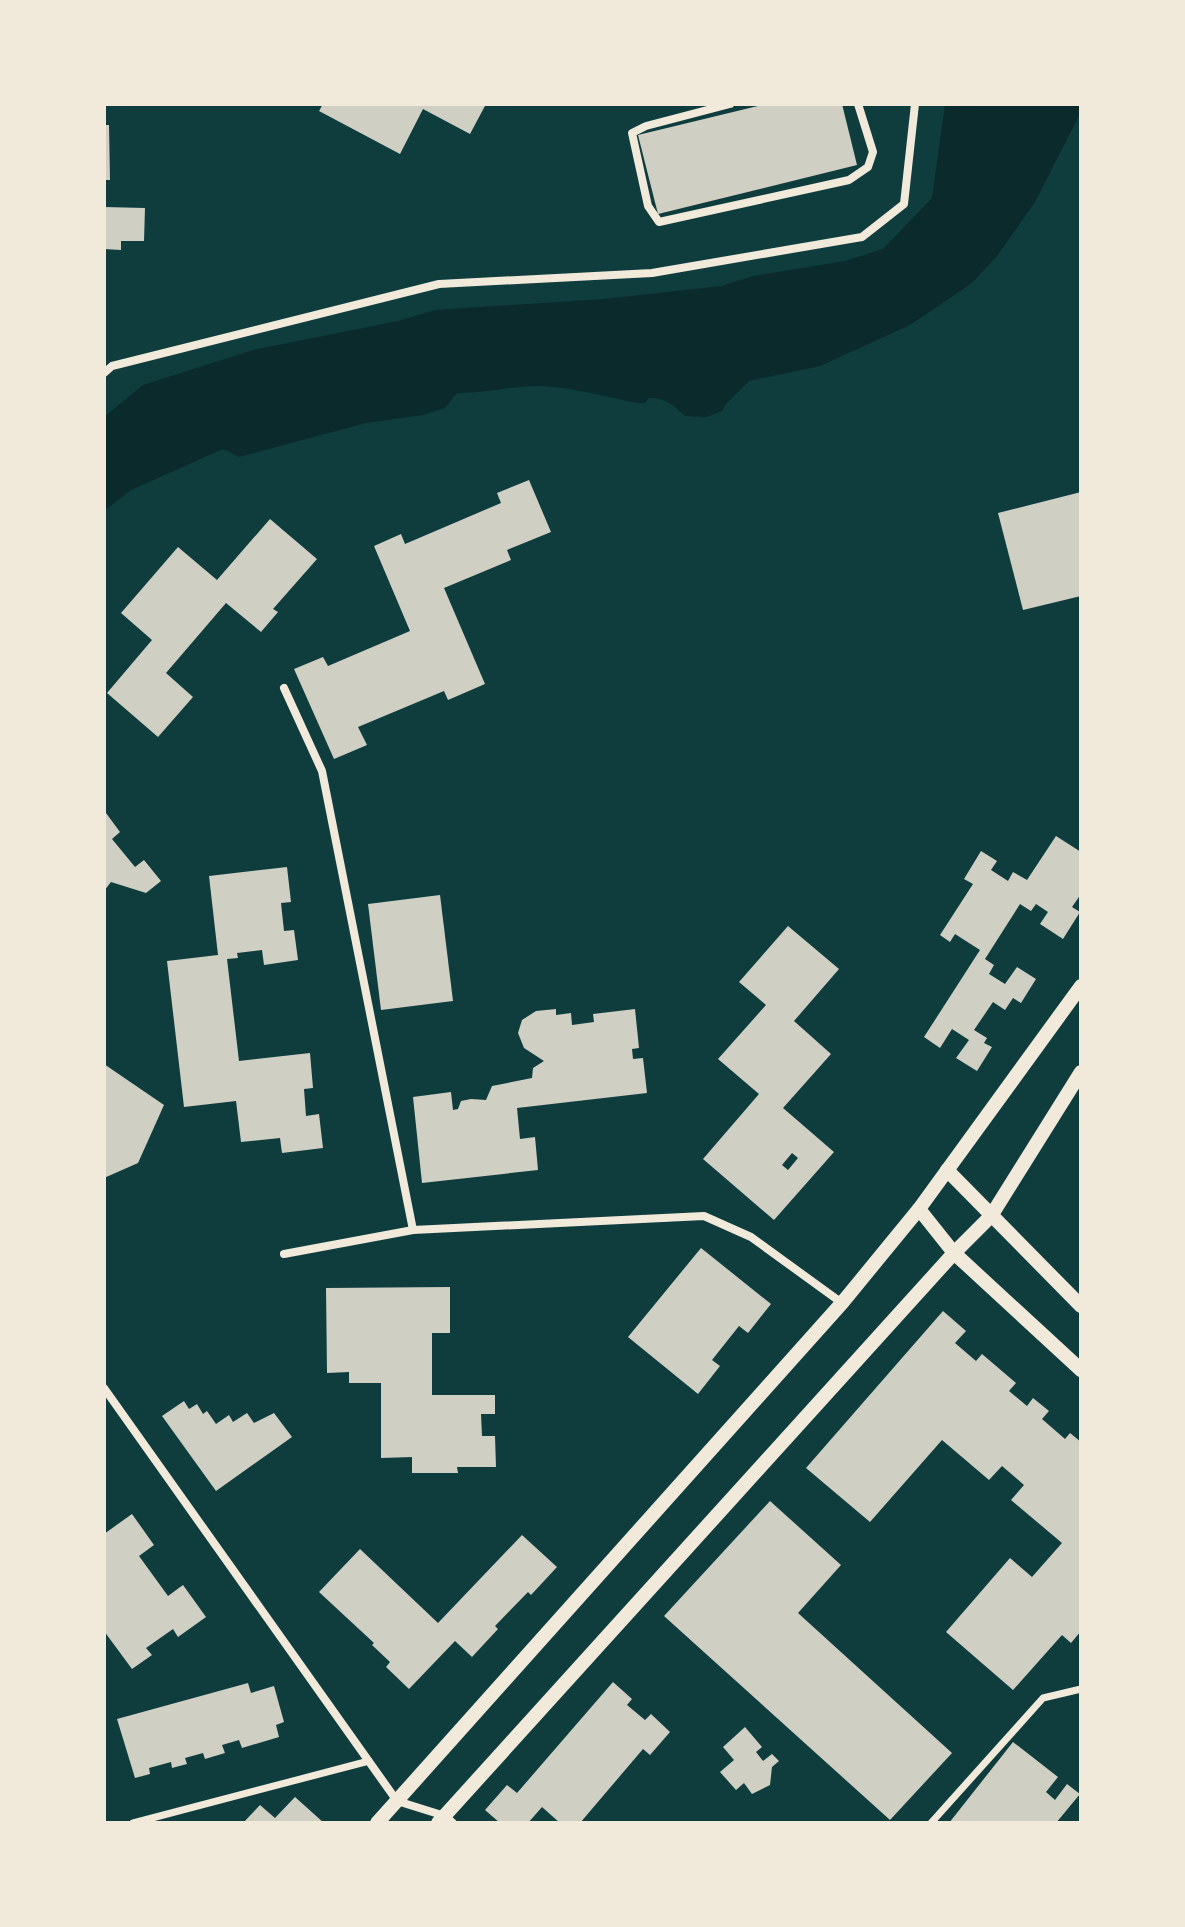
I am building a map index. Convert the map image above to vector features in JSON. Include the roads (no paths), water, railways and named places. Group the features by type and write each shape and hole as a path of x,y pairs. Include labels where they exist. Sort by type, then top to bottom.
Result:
{"street":[{"path":"730,104 646,126 632,133 648,206 659,222 849,180 868,167 873,152 858,104"},
{"path":"104,373 112,366 439,284 652,273 862,237 904,204 915,104"},
{"path":"284,688 322,771 413,1230"},
{"path":"377,1823 842,1303 919,1209 1081,986"},
{"path":"104,1388 397,1801 445,1821 954,1253 991,1216 1081,1072"},
{"path":"947,1170 1081,1306"},
{"path":"919,1209 954,1253 1081,1370"},
{"path":"284,1254 413,1230 704,1216 751,1237 842,1303"},
{"path":"931,1823 1043,1698 1081,1689"},
{"path":"133,1823 369,1761"}],"water":[{"path":"945,104 1081,104 1081,112 1035,202 997,256 972,283 910,325 820,366 749,381 722,411 707,417 685,416 660,399 649,398 645,403 637,403 545,386 457,393 445,408 423,415 366,423 239,457 223,449 131,490 104,511 104,417 143,385 253,350 398,321 435,310 604,299 721,286 753,276 845,261 883,249 932,198"}]}
